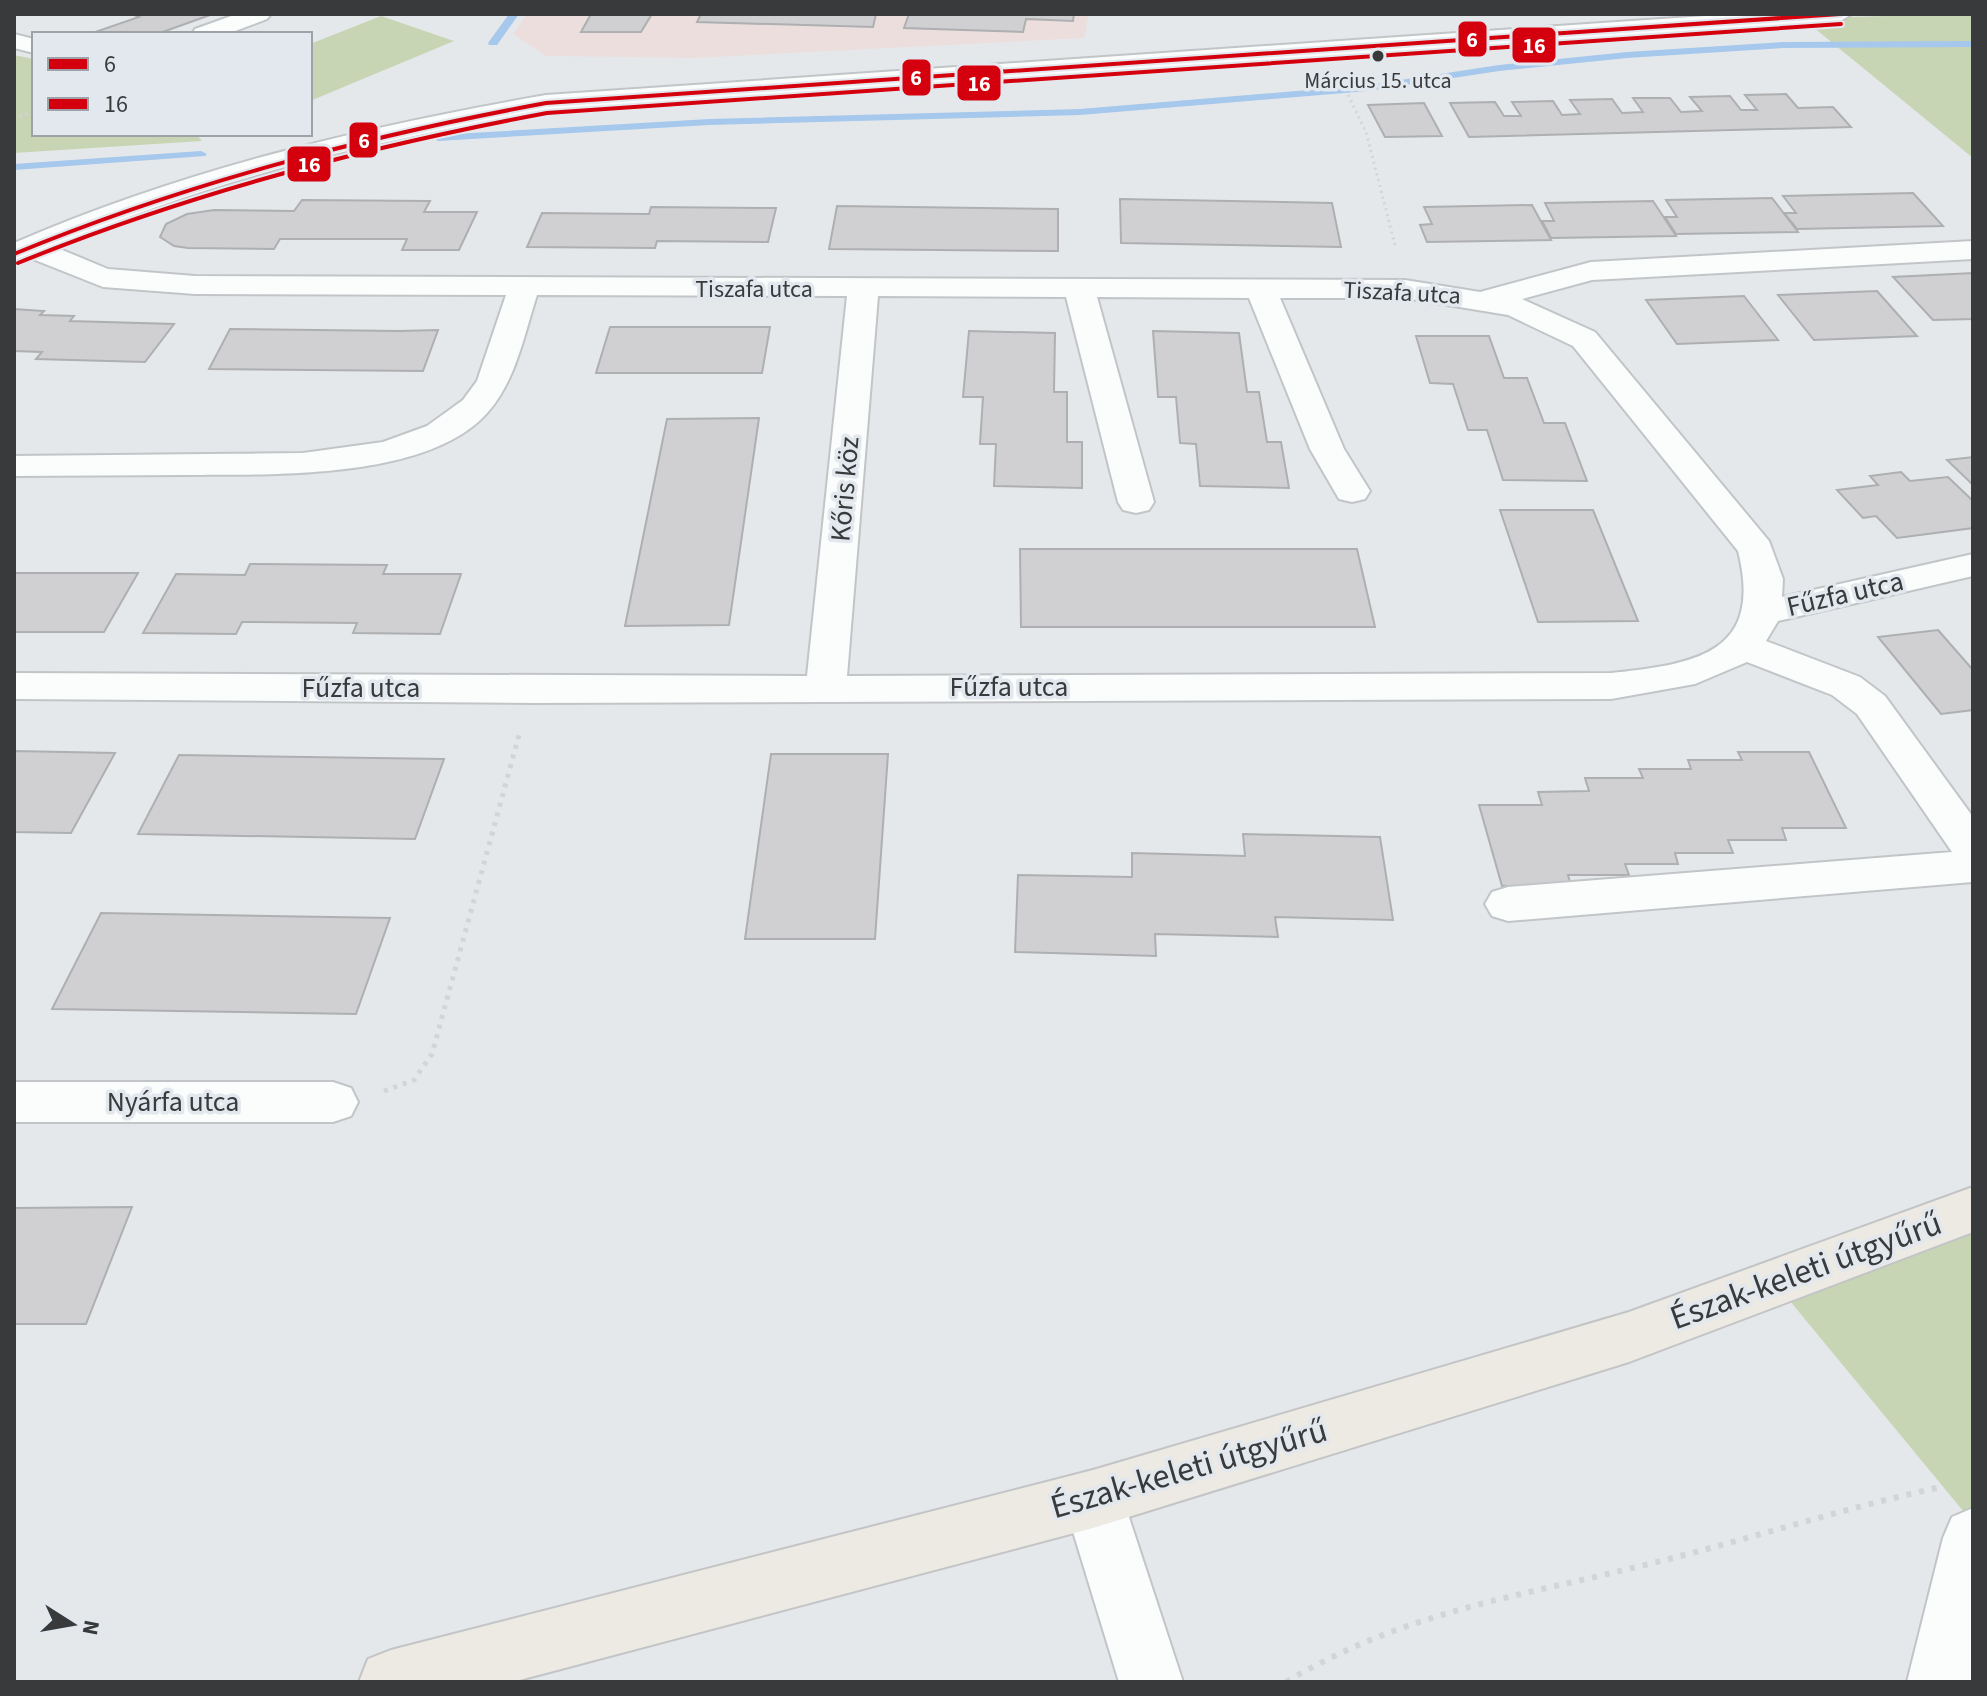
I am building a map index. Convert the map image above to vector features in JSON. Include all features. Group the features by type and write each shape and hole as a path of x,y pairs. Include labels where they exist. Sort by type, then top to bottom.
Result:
{"main road":[{"name":"Észak-keleti útgyűrű","path":"391,1682 1093,1499 1629,1337 1973,1209"}],"street":[{"path":"210,32 259,14"},
{"path":"22,251 135,203 264,161 406,127 546,103 1325,37 1576,23 1840,14"},
{"name":"Tiszafa utca","path":"1485,300 1591,271 1973,250"},
{"name":"Tiszafa utca","path":"22,251 103,278 141,283 863,289 1405,289 1485,300 1516,307 1584,339 1756,549 1764,579 1753,630"},
{"path":"14,466 303,463 389,452 439,433 475,407 493,381 524,287"},
{"path":"1079,288 1136,502"},
{"name":"Kőris köz","path":"826,688 863,289"},
{"path":"1261,289 1327,449 1352,491"},
{"name":"Fűzfa utca","path":"14,686 531,690 1611,686 1665,680 1708,664 1753,630 1973,565"},
{"path":"1753,630 1846,686 1871,705 1973,849"},
{"path":"1508,904 1973,866"},
{"name":"Nyárfa utca","path":"14,1102 333,1102"},
{"path":"1093,1499 1151,1682"},
{"path":"1939,1682 1959,1512"}],"path":[{"path":"1351,97 1366,132 1405,289"},
{"path":"333,1102 382,1092 414,1080 432,1054 531,690"},
{"path":"1286,1682 1306,1668 1412,1620 1518,1590 1959,1512"}],"shaded area":[{"path":"527,14 1089,14 1084,38 694,58 546,56 513,34"}],"green space":[{"path":"1973,14 1973,158 1802,18"},
{"path":"381,16 454,41 312,100 312,43"},
{"path":"14,55 32,59 32,136 198,136 202,141 14,153"},
{"path":"1973,1225 1973,1523 1785,1295"}],"building":[{"path":"132,14 213,14 163,32 98,31 139,17"},
{"path":"591,14 652,14 641,32 581,32"},
{"path":"701,14 876,14 873,27 697,22"},
{"path":"909,14 1074,14 1073,21 1026,19 1023,32 904,28"},
{"path":"1786,94 1798,108 1833,107 1851,127 1469,137 1450,103 1495,102 1504,116 1521,116 1512,102 1553,101 1562,115 1580,114 1570,100 1612,99 1622,113 1643,112 1633,98 1670,98 1681,112 1702,111 1690,97 1730,96 1741,110 1757,110 1745,95"},
{"path":"1424,103 1442,136 1385,137 1368,105"},
{"path":"1913,193 1943,226 1797,229 1784,213 1796,213 1783,196"},
{"path":"1772,198 1798,232 1676,234 1665,217 1677,217 1666,200"},
{"path":"1120,199 1332,203 1341,247 1121,243"},
{"path":"302,200 430,201 424,212 477,212 459,250 402,250 407,239 280,239 274,249 188,248 174,246 160,237 166,224 187,214 214,210 294,211"},
{"path":"1653,201 1676,236 1551,238 1542,221 1554,221 1545,203"},
{"path":"1532,205 1551,240 1427,242 1420,225 1432,224 1424,207"},
{"path":"837,206 1058,209 1058,251 829,249"},
{"path":"651,207 776,208 768,242 657,241 655,248 527,247 542,213 649,214"},
{"path":"1973,273 1973,319 1933,320 1893,277"},
{"path":"1877,291 1917,336 1814,340 1778,295"},
{"path":"1744,296 1778,340 1677,344 1646,300"},
{"path":"14,309 44,311 40,315 74,316 70,321 174,324 145,362 36,359 42,352 14,351"},
{"path":"610,327 770,327 762,373 596,373"},
{"path":"230,329 438,330 423,371 209,369"},
{"path":"969,331 1055,333 1054,392 1067,392 1067,442 1082,442 1082,488 994,486 996,444 980,444 983,397 963,397"},
{"path":"1153,331 1239,333 1247,392 1259,392 1267,442 1281,442 1289,488 1200,486 1196,444 1180,443 1176,397 1158,397"},
{"path":"1416,336 1489,336 1504,378 1527,378 1544,423 1565,423 1587,481 1503,480 1487,430 1468,430 1453,384 1430,383"},
{"path":"759,418 729,625 625,626 667,419"},
{"path":"1973,457 1973,485 1947,460"},
{"path":"1901,472 1910,481 1948,477 1973,501 1973,528 1897,538 1876,516 1863,518 1837,490 1878,485 1870,476"},
{"path":"1500,510 1593,510 1638,621 1538,622"},
{"path":"1020,549 1357,549 1375,627 1021,627"},
{"path":"250,564 387,565 383,574 461,574 440,634 353,633 357,623 242,622 236,634 143,633 176,574 245,575"},
{"path":"14,573 138,573 104,632 14,632"},
{"path":"1938,630 1973,670 1973,710 1941,714 1878,637"},
{"path":"14,751 115,753 71,833 14,832"},
{"path":"1738,752 1809,752 1846,828 1782,828 1786,840 1728,840 1733,853 1675,853 1678,864 1625,864 1629,875 1568,875 1571,886 1502,886 1479,805 1542,805 1538,792 1589,791 1585,778 1643,778 1639,769 1691,769 1688,760 1742,760"},
{"path":"771,754 888,754 875,939 745,939"},
{"path":"179,755 444,759 415,839 138,834"},
{"path":"1243,834 1380,837 1393,920 1275,917 1278,937 1155,934 1156,956 1015,952 1018,875 1132,877 1132,853 1245,856"},
{"path":"101,913 390,918 356,1014 52,1009"},
{"path":"132,1207 86,1324 14,1324 14,1208"}],"waterway":[{"path":"493,43 514,14"},
{"path":"438,138 709,122 1080,112 1368,88 1499,68 1627,55 1783,45 1973,44"},
{"path":"14,167 201,154"}],"transit line":[{"name":"6","path":"14,254 144,203 276,162 409,130 546,103 1840,14"},
{"name":"16","path":"18,263 147,213 278,172 411,140 547,113 1841,24"}],"place":[{"name":"Március 15. utca","path":"1378,56"}]}
